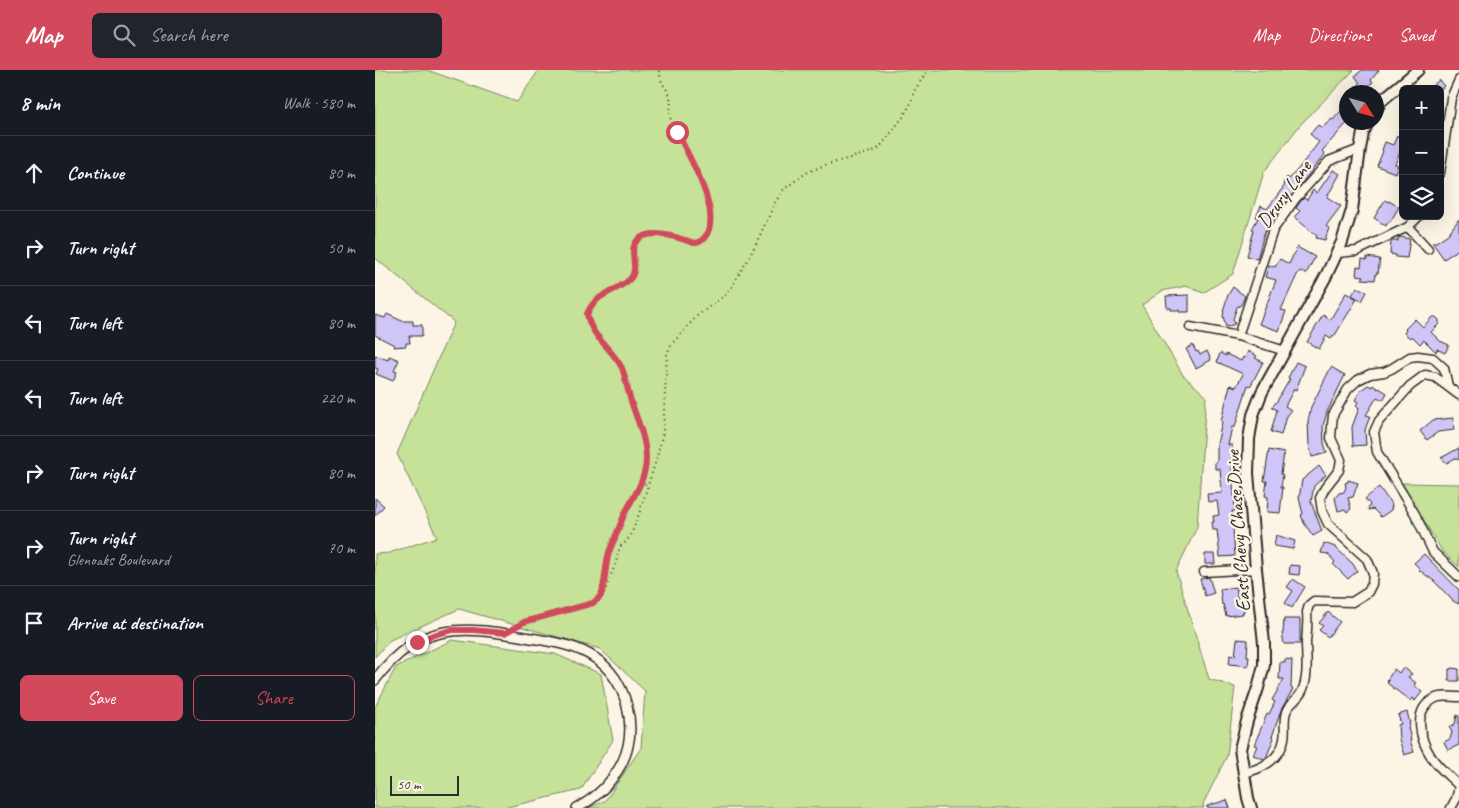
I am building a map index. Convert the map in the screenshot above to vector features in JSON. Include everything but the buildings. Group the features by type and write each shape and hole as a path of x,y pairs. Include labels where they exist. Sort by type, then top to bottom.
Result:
{"main road":[{"path":"1384,99 1418,70"},
{"name":"East Chevy Chase Drive","path":"1251,808 1240,749 1264,666 1264,643 1247,473 1249,439 1253,415 1262,392 1338,253 1352,210 1364,130"}],"street":[{"path":"1444,146 1451,98 1459,80"},
{"name":"Drury Lane","path":"1238,336 1273,230 1296,198 1329,161 1360,149"},
{"path":"1338,253 1357,251 1408,227 1415,220"},
{"path":"1408,227 1428,249"},
{"path":"1190,327 1238,336 1285,351"},
{"path":"1243,773 1254,771 1267,764 1276,756 1285,738 1284,724 1286,711 1303,691 1306,676 1307,612 1309,605 1315,601 1352,602 1368,592 1372,584 1373,573 1367,558 1328,524 1322,511 1320,498 1339,470 1341,460 1331,438 1333,415 1348,389 1359,380 1370,374 1391,369 1410,357 1433,358 1444,368 1448,386"},
{"path":"1459,395 1435,377 1425,375 1410,386 1379,421 1374,432 1377,452 1415,514 1433,552 1459,577"},
{"path":"1204,572 1256,569"},
{"path":"375,680 387,664 400,652 433,635 452,630 505,633 559,643 579,648 596,658 608,670 625,697 629,731 627,747 622,763 603,789 591,800 577,808"},
{"path":"1451,808 1459,787 1432,758 1421,734 1420,713 1426,704 1437,697 1459,697"}],"path":[{"path":"505,633 524,622 598,601 606,590 618,552 627,541 639,514 649,482 643,434 630,399 622,369 597,338 591,328 587,314 589,308 600,296 630,279 634,272 633,248 644,236 665,235 694,243 702,241 711,228 710,207 706,193 671,120 671,96 657,70"},
{"path":"593,603 600,596 610,548 625,514 657,457 663,432 667,354 671,345 697,316 725,296 731,288 751,254 776,201 784,189 806,173 877,149 903,118 911,103 914,91 928,70"},
{"path":"640,486 649,482"}],"green space":[{"path":"375,70 427,70 517,102 539,70 1354,70 1300,125 1264,172 1233,274 1203,293 1186,286 1162,291 1142,305 1183,375 1206,396 1197,527 1176,571 1209,679 1235,687 1227,756 1203,804 1204,808 588,808 605,801 641,748 645,691 600,649 459,609 390,640 375,657 375,554 389,553 437,537 397,454 454,322 375,258"},
{"path":"1402,483 1459,484 1459,567 1442,551"},
{"path":"452,640 555,654 601,674 613,740 581,790 503,808 375,808 375,707 396,667"}],"route":[{"path":"417,642 452,630 505,633 524,622 593,603 600,596 610,548 640,486 646,461 643,434 630,399 622,369 607,348 597,338 591,328 587,314 595,300 630,279 634,272 633,248 644,236 665,235 694,243 702,241 711,228 710,207 706,193 677,132"}]}
